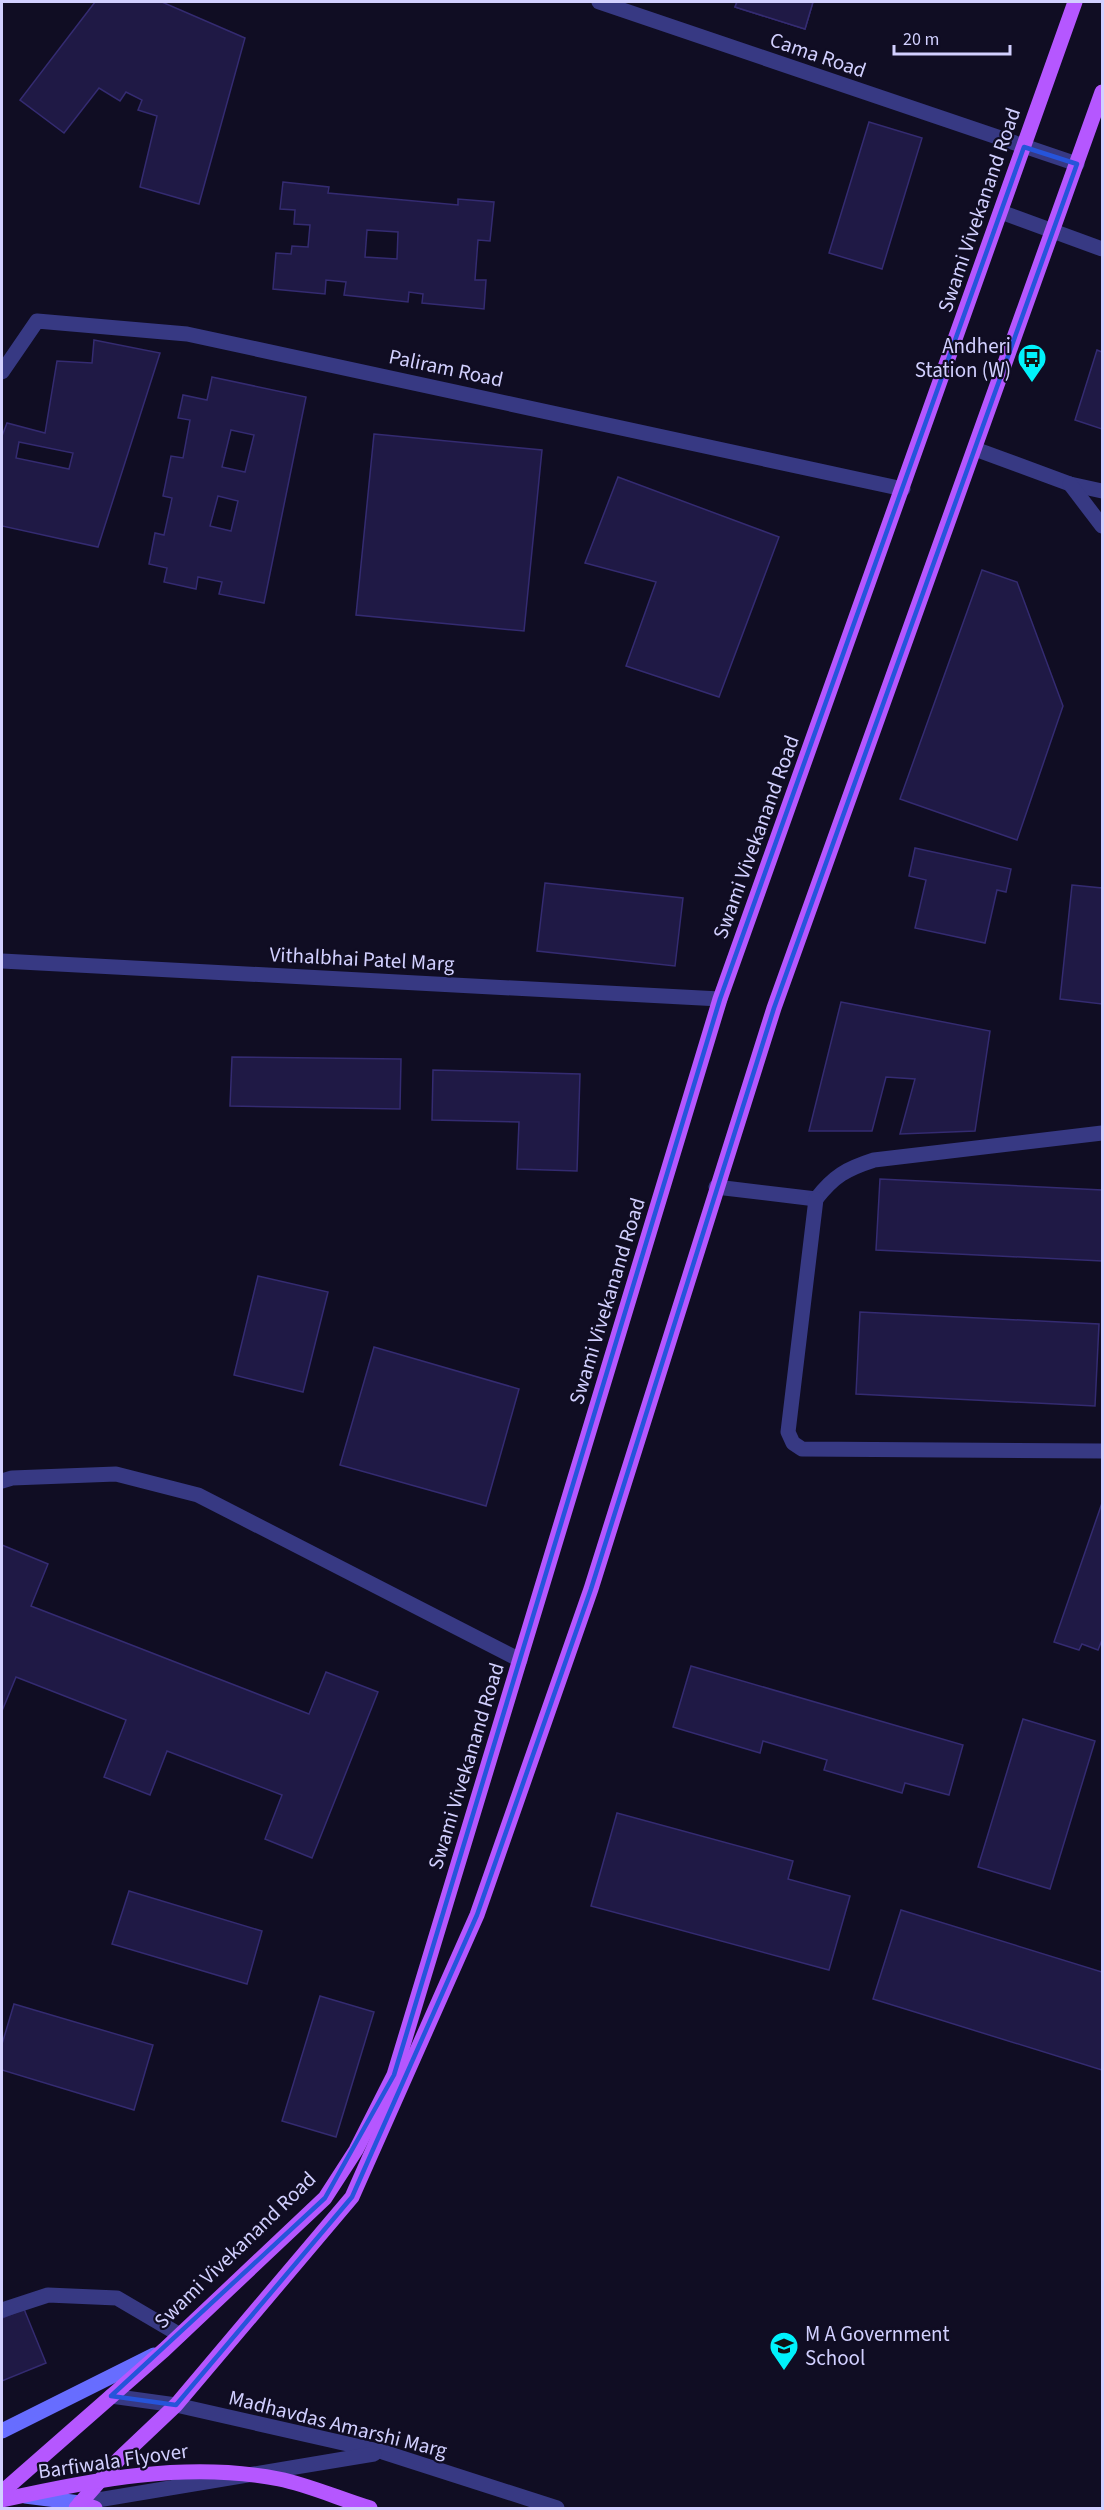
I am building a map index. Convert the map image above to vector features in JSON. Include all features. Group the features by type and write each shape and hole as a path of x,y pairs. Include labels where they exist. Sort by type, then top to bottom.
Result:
{"main road":[{"name":"Swami Vivekanand Road","path":"2,2492 164,2350 325,2198 356,2150 394,2075 720,999 1076,2"},
{"name":"Swami Vivekanand Road","path":"78,2506 119,2459 176,2405 352,2197 472,1926 591,1588 774,1008 1102,92"},
{"path":"2,2431 164,2350"},
{"name":"Barfiwala Flyover","path":"2,2500 135,2475 206,2470 280,2479 370,2508"},
{"path":"2,2492 95,2508"}],"street":[{"name":"Cama Road","path":"599,2 1077,164"},
{"path":"1000,212 1102,249"},
{"name":"Paliram Road","path":"2,372 38,321 187,334 903,489"},
{"path":"975,449 1070,484 1102,491"},
{"path":"1070,484 1102,508"},
{"path":"1070,484 1102,526"},
{"name":"Vithalbhai Patel Marg","path":"2,961 720,999"},
{"path":"1102,1132 874,1160 854,1166 832,1178 816,1199 788,1432 793,1443 802,1449 1102,1451"},
{"path":"716,1186 816,1199"},
{"path":"2,1481 12,1478 116,1474 198,1495 520,1660"},
{"path":"2,2310 48,2295 117,2298 180,2335"},
{"name":"Madhavdas Amarshi Marg","path":"111,2396 176,2405 383,2452 557,2508"},
{"path":"78,2506 383,2452"}],"highlighted area":[{"path":"1024,147 1077,164 774,1008 591,1589 477,1915 352,2197 176,2405 111,2396 325,2198 394,2075 720,999"}],"building":[{"path":"95,2 162,2 245,38 199,204 140,187 157,116 138,110 142,100 126,92 120,101 99,88 64,133 20,100"},
{"path":"737,2 813,2 805,29 735,7"},
{"path":"737,2 813,2 805,29 735,7"},
{"path":"869,122 922,138 882,269 829,253"},
{"path":"283,182 329,187 328,193 458,205 458,199 494,202 490,241 478,240 475,280 486,280 484,309 422,303 423,294 409,292 408,302 344,295 346,282 326,280 325,294 273,289 276,253 291,254 292,246 308,247 310,225 294,224 295,210 280,209","holes":["367,230 398,232 397,259 365,257"]},
{"path":"94,340 160,353 98,547 2,526 2,436 7,423 45,433 57,361 92,363","holes":["19,442 73,453 69,469 16,458"]},
{"path":"1097,350 1102,352 1102,429 1075,420"},
{"path":"212,377 306,397 264,603 219,594 222,582 198,577 196,589 164,582 167,568 149,564 155,533 164,535 172,498 163,496 171,456 183,458 190,420 178,418 183,395 207,400","holes":["231,430 254,435 245,472 222,467","218,496 238,501 231,531 210,526"]},
{"path":"374,434 542,450 524,631 356,615"},
{"path":"618,477 779,537 719,697 626,666 656,582 585,563"},
{"path":"982,570 1017,582 1063,706 1017,840 900,799"},
{"path":"915,848 1011,869 1006,892 997,890 985,943 915,928 926,880 909,876"},
{"path":"545,883 683,898 675,966 537,951"},
{"path":"1072,885 1102,888 1102,1004 1060,999"},
{"path":"841,1002 990,1031 975,1131 900,1134 915,1079 886,1077 872,1131 809,1131"},
{"path":"232,1057 401,1059 400,1109 230,1106"},
{"path":"433,1070 580,1074 577,1171 517,1169 519,1122 432,1120"},
{"path":"880,1179 1102,1190 1102,1261 876,1250"},
{"path":"258,1276 328,1292 303,1392 234,1375"},
{"path":"860,1312 1099,1324 1095,1406 856,1394"},
{"path":"374,1347 519,1389 486,1506 340,1465"},
{"path":"1102,1503 1102,1640 1098,1650 1082,1644 1079,1650 1054,1642"},
{"path":"2,1545 48,1564 31,1606 309,1714 326,1672 378,1692 312,1858 265,1839 282,1795 167,1751 150,1795 104,1777 126,1720 16,1677 2,1711"},
{"path":"691,1666 963,1745 949,1795 905,1783 902,1793 824,1770 827,1760 763,1741 760,1753 673,1727"},
{"path":"1023,1719 1095,1741 1050,1889 978,1867"},
{"path":"617,1813 793,1861 788,1879 850,1896 829,1970 591,1906"},
{"path":"129,1891 262,1931 247,1984 112,1944"},
{"path":"901,1910 1102,1972 1102,2070 873,1999"},
{"path":"320,1996 374,2012 336,2137 282,2121"},
{"path":"14,2004 153,2045 134,2110 2,2070 2,2044"},
{"path":"24,2309 46,2363 2,2381 2,2318"}],"place":[{"name":"Andheri Station (W)","path":"1032,384"},
{"name":"M A Government School","path":"784,2372"}]}
